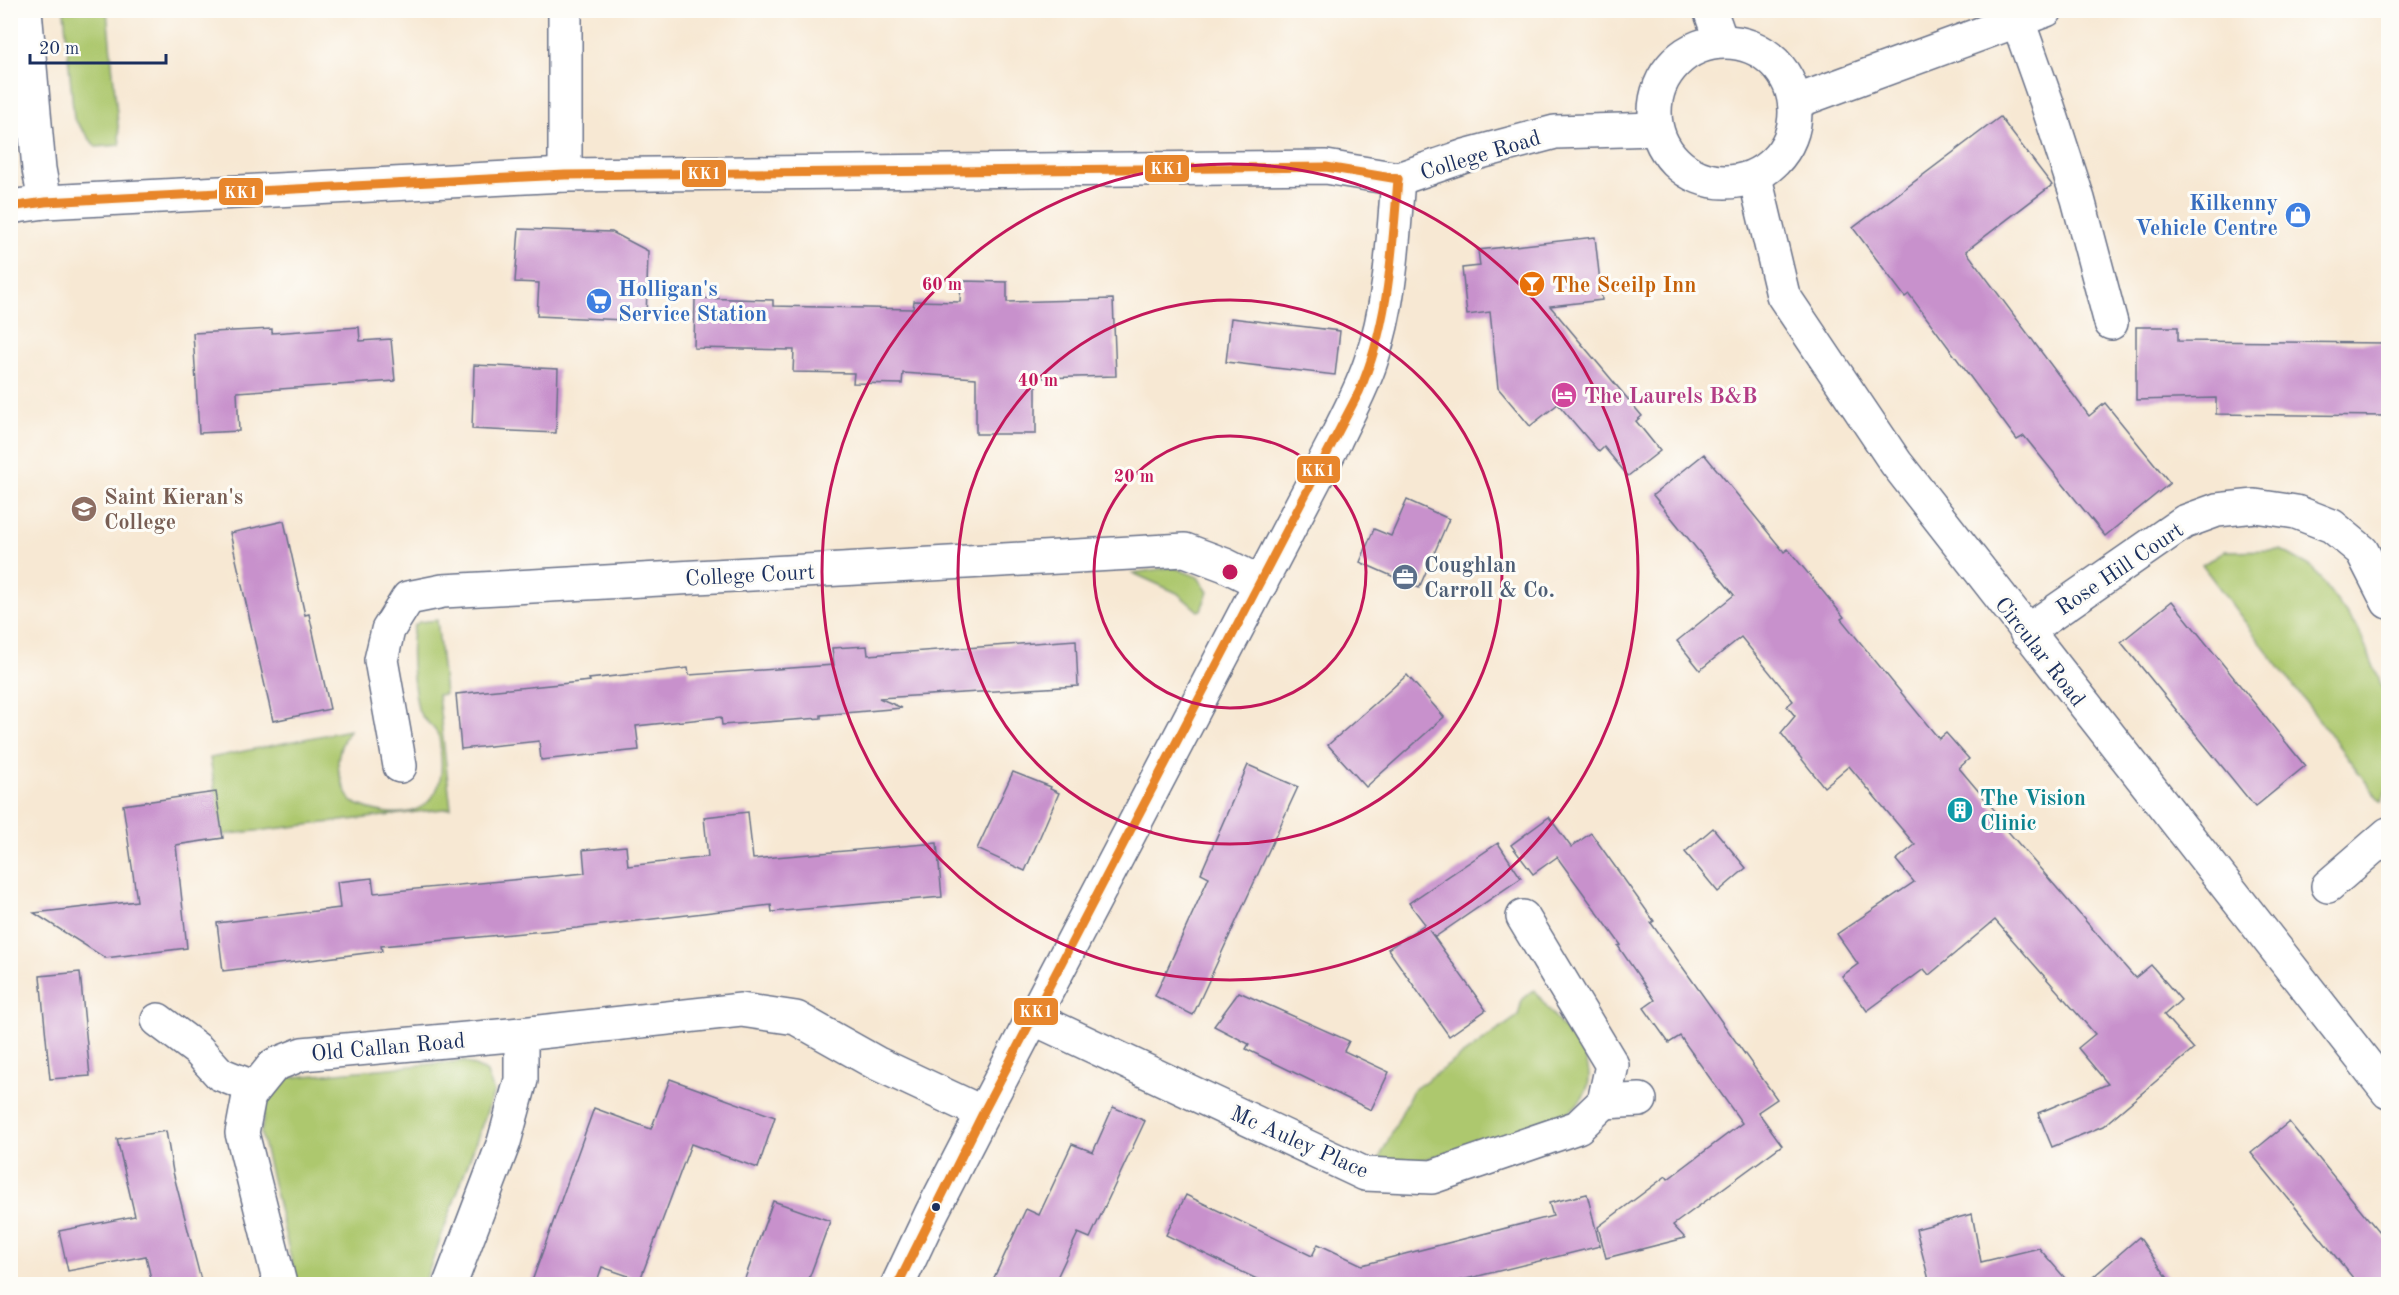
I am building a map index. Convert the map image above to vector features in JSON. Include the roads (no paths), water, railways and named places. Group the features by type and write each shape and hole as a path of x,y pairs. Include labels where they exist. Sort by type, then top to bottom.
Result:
{"street":[{"path":"25,10 39,169 45,202"},
{"path":"565,10 565,175"},
{"path":"1710,10 1721,41"},
{"path":"1796,102 2032,16 2046,100 2078,199 2111,323"},
{"path":"1721,41 1759,49 1784,72 1796,102 1794,130 1780,158 1755,177 1723,183 1692,175 1665,151 1656,129 1657,92 1671,66 1691,50 1721,41"},
{"name":"College Road","path":"10,207 45,202 565,175 1326,167 1398,179 1465,156 1555,132 1656,129"},
{"name":"Circular Road","path":"1755,177 1783,295 1896,464 2388,1092"},
{"path":"898,1284 983,1113 1335,441 1371,360 1390,286 1398,179"},
{"name":"Rose Hill Court","path":"2026,632 2184,522 2217,510 2255,506 2296,512 2332,526 2362,551 2388,602"},
{"name":"College Court","path":"400,766 381,660 388,630 408,598 443,591 1185,550 1225,565 1261,583"},
{"path":"2328,886 2388,834"},
{"path":"1523,917 1612,1065 1604,1102 1640,1100"},
{"name":"Old Callan Road","path":"280,1284 242,1133 249,1095 274,1065 302,1054 521,1034 741,1010 796,1018 876,1063 983,1113"},
{"name":"Mc Auley Place","path":"1033,1018 1365,1174 1432,1177 1578,1127 1604,1102"},
{"path":"158,1020 198,1050 220,1074 255,1088"},
{"path":"450,1284 504,1142 521,1080 521,1034"}],"place":[{"name":"Kilkenny Vehicle Centre","path":"2298,215"},
{"name":"The Sceilp Inn","path":"1532,284"},
{"name":"Holligan's Service Station","path":"599,301"},
{"name":"The Laurels B&B","path":"1564,395"},
{"name":"Saint Kieran's College","path":"84,509"},
{"name":"Coughlan Carroll & Co.","path":"1405,577"},
{"name":"The Vision Clinic","path":"1960,810"}]}
